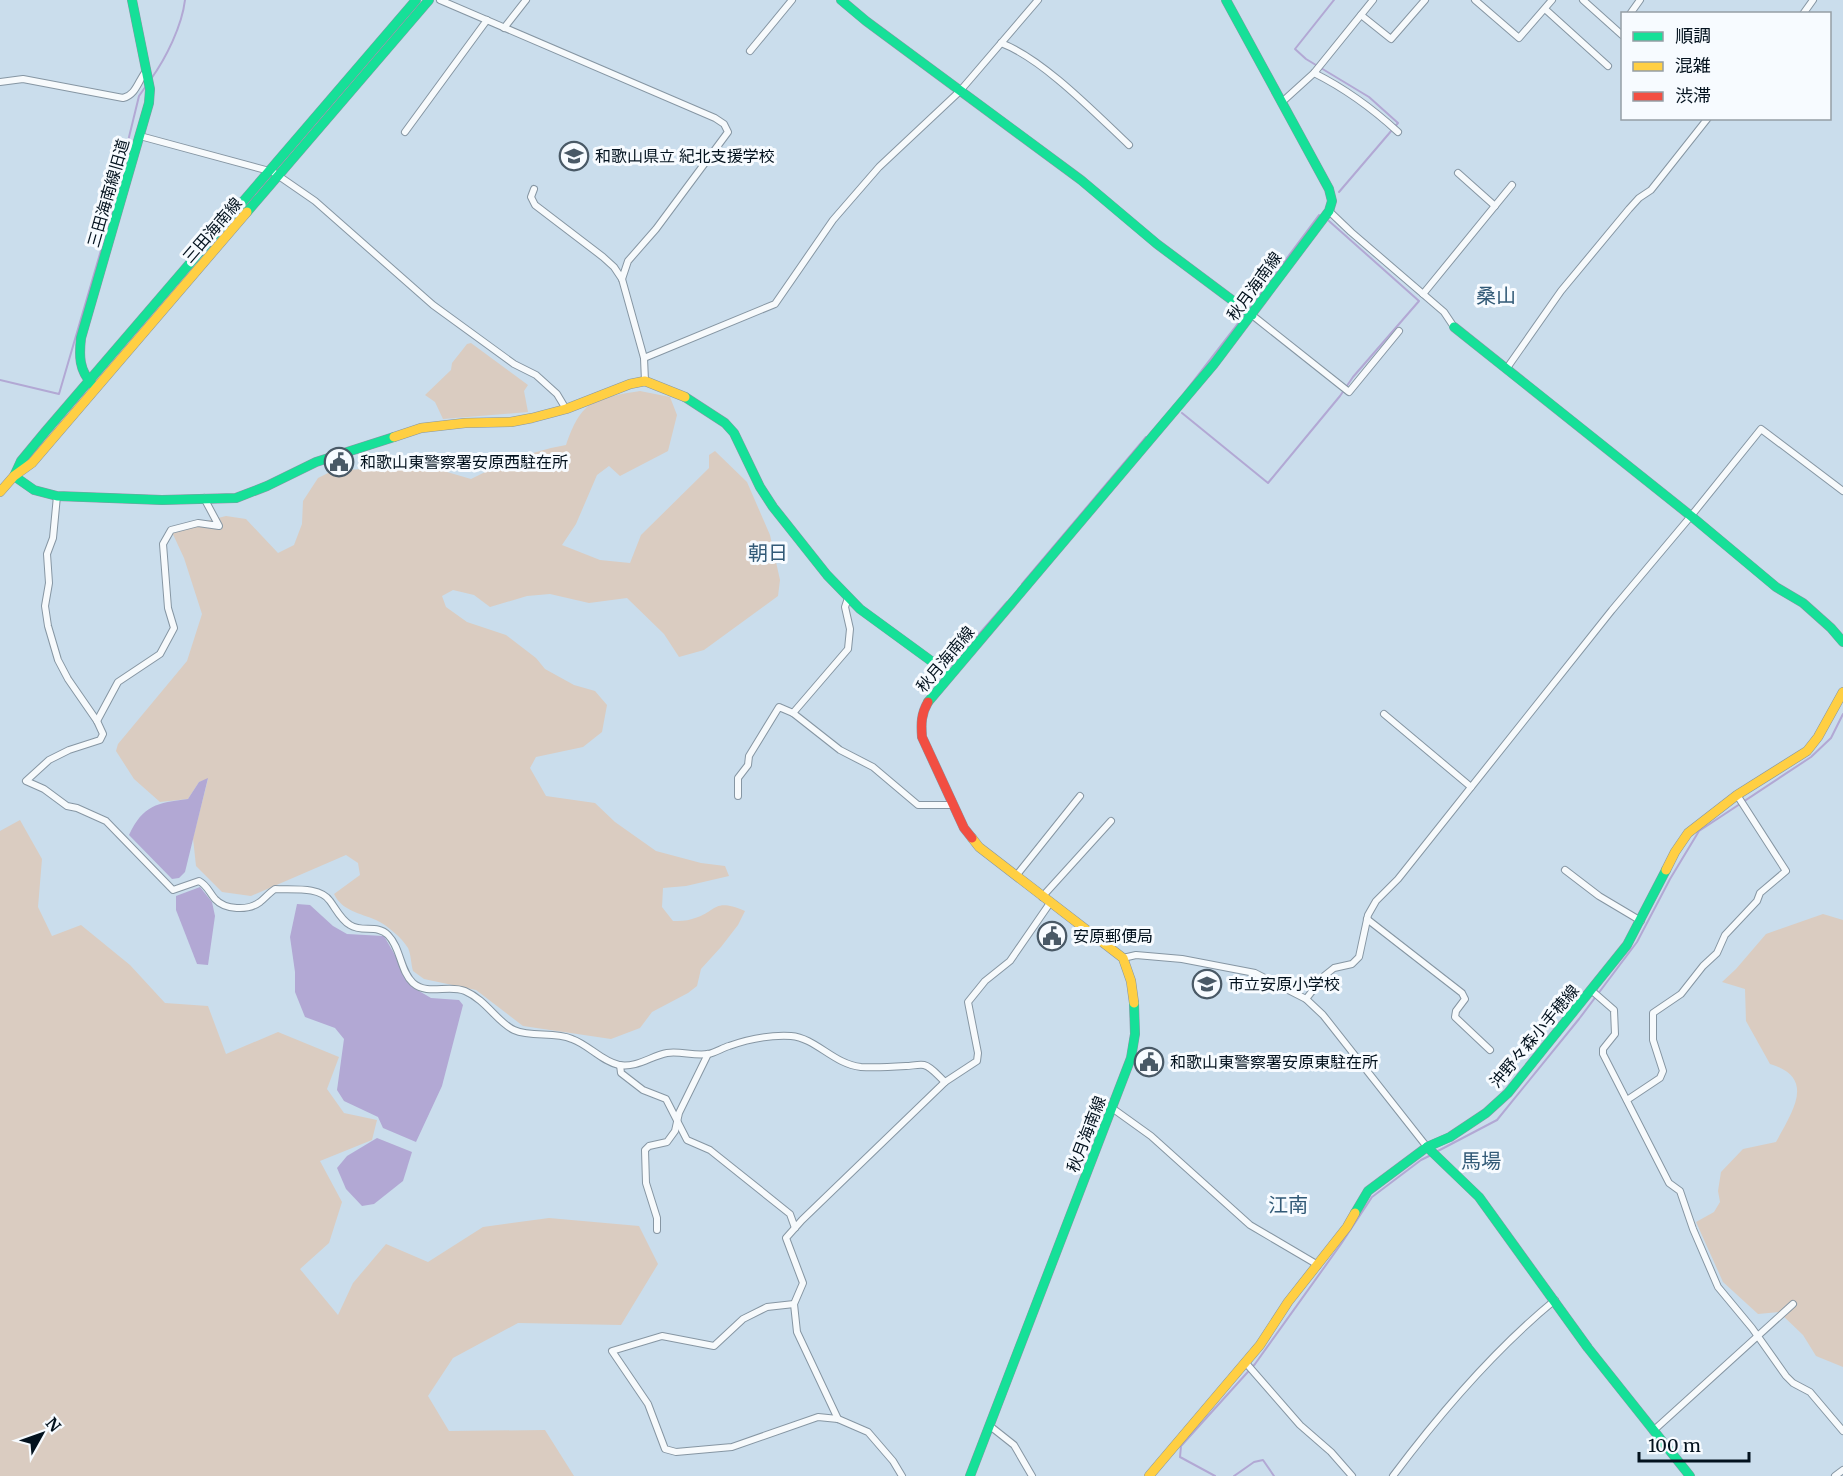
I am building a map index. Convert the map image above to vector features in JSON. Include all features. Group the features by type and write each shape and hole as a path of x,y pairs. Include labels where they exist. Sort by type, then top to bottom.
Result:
{"main road":[{"name":"三田海南線旧道","path":"93,384 85,378 79,362 81,338 149,103 150,89 132,0"},
{"name":"三田海南線","path":"275,173 416,0"},
{"name":"三田海南線","path":"0,492 14,476 21,461 93,384 275,173 429,0"},
{"path":"841,0 866,21 1081,180 1157,244 1252,315"},
{"path":"1226,0 1329,189 1332,201 1329,211"},
{"name":"秋月海南線","path":"970,1476 1112,1108 1136,1042 1137,1022 1127,967 1123,958 979,847 964,828 922,737 921,723 924,709 949,674 1039,573 1179,406 1252,315 1329,211"},
{"path":"1454,327 1691,516 1776,587 1803,603 1832,628 1843,642"},
{"path":"14,476 34,490 57,496 162,500 236,498 316,462 421,428 465,423 511,422 566,409 630,384 645,381 699,404 725,423 734,433 760,487 773,507 848,598 949,674"},
{"name":"沖野々森小手穂線","path":"1149,1476 1260,1345 1288,1302 1347,1227 1368,1191 1427,1147 1450,1137 1486,1113 1508,1093 1627,945 1675,852 1688,833 1737,795 1807,751 1816,742 1843,692"},
{"path":"1427,1147 1479,1197 1588,1348 1690,1476"}],"street":[{"path":"440,0 715,118 724,124 728,132 656,229 628,261 622,279"},
{"path":"504,28 526,0"},
{"path":"750,51 792,0"},
{"path":"644,358 775,304 832,220 879,167 960,90 1038,0"},
{"path":"1282,102 1314,73 1373,0"},
{"path":"1361,15 1390,39 1425,0"},
{"path":"1476,0 1519,38 1552,0"},
{"path":"1582,0 1620,32"},
{"path":"1545,9 1608,66"},
{"path":"405,132 487,20"},
{"path":"1000,43 1018,50 1061,84 1129,145"},
{"path":"0,82 23,79 123,98 130,97 139,80 147,73"},
{"path":"1314,73 1345,89 1398,132"},
{"path":"1507,368 1561,291 1629,209 1651,190 1706,120"},
{"path":"140,136 275,173 315,201 433,304 514,364 536,375 557,394 566,409"},
{"path":"1458,173 1495,206"},
{"path":"1423,294 1512,185"},
{"path":"534,189 531,197 535,205 603,257 622,279 644,358 645,381"},
{"path":"1329,211 1444,312 1454,327"},
{"path":"1252,315 1348,392 1399,331"},
{"path":"1306,999 1324,976 1334,968 1352,964 1359,957 1367,919 1376,900 1398,879 1612,610 1761,429 1843,491"},
{"path":"57,496 53,538 47,554 49,583 45,606 48,626 58,660 68,679 97,720 103,734 100,740 69,750 50,760 26,782 44,789 67,806 106,821 173,890 199,881 205,884 217,901 229,907 248,908 259,903 275,890 321,892 351,926 377,928 388,934 395,944 409,977 422,988 432,990 449,987 464,990 476,997 513,1030 525,1034 570,1038 620,1065 640,1063 670,1053 708,1054 730,1045 758,1038 790,1036 802,1038 833,1058 852,1066 924,1065 945,1082"},
{"path":"97,720 118,682 160,654 174,628 168,608 163,544 171,530 198,523 219,526 204,498"},
{"path":"793,713 848,649 850,629 845,607 848,598"},
{"path":"738,796 738,778 748,765 749,756 779,707 793,713 840,750 873,767 918,805 953,805"},
{"path":"1384,714 1471,787"},
{"path":"1627,1100 1660,1078 1663,1071 1653,1040 1653,1013 1681,994 1703,966 1717,953 1725,935 1757,901 1760,893 1786,871 1737,795"},
{"path":"1016,876 1080,796"},
{"path":"838,1419 797,1332 794,1304 803,1283 786,1238 945,1082 977,1061 978,1053 969,1002 973,994 1010,961 1046,900 1111,821"},
{"path":"1565,870 1599,896 1641,921"},
{"path":"1367,919 1462,993 1465,999 1456,1011 1455,1017 1490,1050"},
{"path":"1123,958 1136,955 1182,959 1255,973 1306,999 1323,1015 1427,1147"},
{"path":"1592,990 1614,1010 1615,1034 1603,1049 1603,1054 1669,1183 1680,1191 1693,1229 1718,1287 1759,1337 1786,1376 1793,1383 1810,1392 1843,1431"},
{"path":"657,1230 657,1218 645,1183 645,1150 649,1146 668,1142 675,1131 679,1113 708,1054"},
{"path":"620,1065 621,1073 643,1090 666,1099 687,1140 710,1150 790,1214 795,1228"},
{"path":"1112,1108 1151,1136 1250,1225 1318,1265"},
{"path":"1393,1476 1429,1428 1479,1371 1524,1326 1555,1300"},
{"path":"794,1304 767,1307 743,1319 714,1346 662,1336 612,1351 648,1404 665,1449 676,1452 732,1447 818,1417 838,1419 867,1432 893,1461 902,1476"},
{"path":"1653,1431 1793,1304"},
{"path":"1245,1362 1300,1425 1331,1452 1352,1476"},
{"path":"990,1426 1014,1445 1032,1476"},
{"path":"1835,1476 1843,1470"}],"shaded area":[{"path":"471,343 528,385 524,391 528,412 443,419 435,402 425,395 451,370 452,363 467,344"},
{"path":"640,391 670,397 677,415 668,451 620,476 609,466 597,475 576,524 562,545 600,560 630,563 641,535 709,468 709,455 715,451 747,482 770,535 780,580 778,596 704,650 679,657 664,634 627,598 589,603 550,594 527,596 490,607 474,595 453,590 442,596 446,607 467,622 506,635 536,658 545,669 574,685 595,691 607,705 602,732 583,747 536,757 530,768 546,796 595,803 615,822 656,851 701,863 725,866 729,876 686,886 663,888 662,907 673,921 692,919 716,907 726,905 745,911 738,925 701,969 697,986 652,1012 640,1028 611,1039 523,1026 476,990 424,979 413,971 408,948 394,932 376,920 352,911 337,900 334,894 360,875 358,863 346,855 251,896 222,892 196,866 193,838 208,779 199,782 188,799 160,802 134,779 116,751 118,744 187,661 202,614 184,558 171,530 226,516 246,519 278,553 294,545 302,524 303,501 318,478 332,471 408,466 430,467 471,479 517,458 566,445 576,420 591,404 612,396"},
{"path":"208,778 185,872 179,878 172,879 129,835 146,811 159,804 188,799 199,782"},
{"path":"20,820 42,859 38,907 52,936 81,925 130,965 165,1003 208,1006 226,1054 278,1032 339,1057 327,1089 344,1113 377,1120 372,1140 320,1161 342,1202 329,1243 300,1269 338,1315 353,1283 386,1244 428,1262 483,1227 549,1218 639,1226 658,1264 621,1325 518,1323 453,1358 428,1396 449,1431 545,1430 574,1476 0,1476 0,831"},
{"path":"200,887 212,902 215,916 208,965 197,964 176,910 176,896"},
{"path":"297,904 310,905 333,926 347,934 384,936 414,988 431,998 459,1000 463,1005 442,1086 416,1142 383,1128 378,1117 344,1101 337,1090 344,1039 335,1028 305,1017 295,992 295,972 290,937"},
{"path":"1823,914 1843,920 1843,1367 1816,1356 1803,1335 1779,1312 1758,1314 1723,1282 1696,1222 1714,1212 1720,1202 1718,1191 1721,1172 1743,1149 1776,1142 1794,1108 1797,1097 1797,1087 1793,1078 1784,1070 1770,1064 1746,1021 1745,989 1722,982 1766,934"},
{"path":"377,1138 412,1152 403,1181 374,1204 362,1206 346,1189 337,1168 347,1156"}],"waterway":[{"path":"151,79 173,41 185,0"},
{"path":"1334,0 1295,49 1306,59 1369,97 1398,123 1339,192"},
{"path":"0,380 59,394 104,240 139,96 146,86"},
{"path":"1249,309 1319,215"},
{"path":"1182,413 1268,483 1353,377 1419,301 1329,221"},
{"path":"1185,392 1246,313"},
{"path":"1022,584 1146,437"},
{"path":"952,665 1007,602"},
{"path":"1436,1152 1497,1120 1579,1019 1637,942 1670,879 1699,831 1811,757 1831,738 1843,714"},
{"path":"1215,1476 1180,1457 1181,1446 1255,1364 1372,1197 1431,1155"},
{"path":"1234,1476 1254,1462 1263,1460 1274,1476"}],"traffic: fast":[{"path":"92,384 81,362 81,338 149,103 150,89 132,0"},
{"path":"15,474 21,461 45,432 416,0"},
{"path":"247,212 429,0"},
{"path":"841,0 866,21 1081,180 1157,244 1252,315"},
{"path":"928,702 1214,364 1329,211 1332,201 1329,189 1226,0"},
{"path":"1454,327 1691,516 1776,587 1803,603 1843,642"},
{"path":"685,397 725,423 734,433 760,487 773,507 827,575 860,609 949,674"},
{"path":"14,476 34,490 57,496 162,500 236,498 316,462 394,437"},
{"path":"1355,1213 1368,1191 1427,1147 1450,1137 1486,1113 1508,1093 1627,945 1666,870"},
{"path":"970,1476 1131,1058 1135,1034 1134,1003"},
{"path":"1427,1147 1479,1197 1588,1348 1690,1476"}],"traffic: slow":[{"path":"0,492 14,476 32,463 247,212"},
{"path":"394,437 421,428 465,423 511,422 532,418 566,409 630,384 645,381 685,397"},
{"path":"1666,870 1688,833 1737,795 1807,751 1818,737 1843,692"},
{"path":"972,838 979,847 1123,958 1131,981 1134,1003"},
{"path":"1149,1476 1260,1345 1288,1302 1347,1227 1355,1213"}],"traffic: jam":[{"path":"928,702 922,719 922,737 964,828 972,838"}],"place":[{"name":"和歌山県立 紀北支援学校","path":"574,156"},
{"name":"和歌山東警察署安原西駐在所","path":"339,462"},
{"name":"安原郵便局","path":"1052,936"},
{"name":"市立安原小学校","path":"1207,984"},
{"name":"和歌山東警察署安原東駐在所","path":"1149,1062"}],"district":[{"name":"桑山","path":"1496,296"},
{"name":"朝日","path":"768,553"},
{"name":"馬場","path":"1481,1161"},
{"name":"江南","path":"1288,1205"}]}
